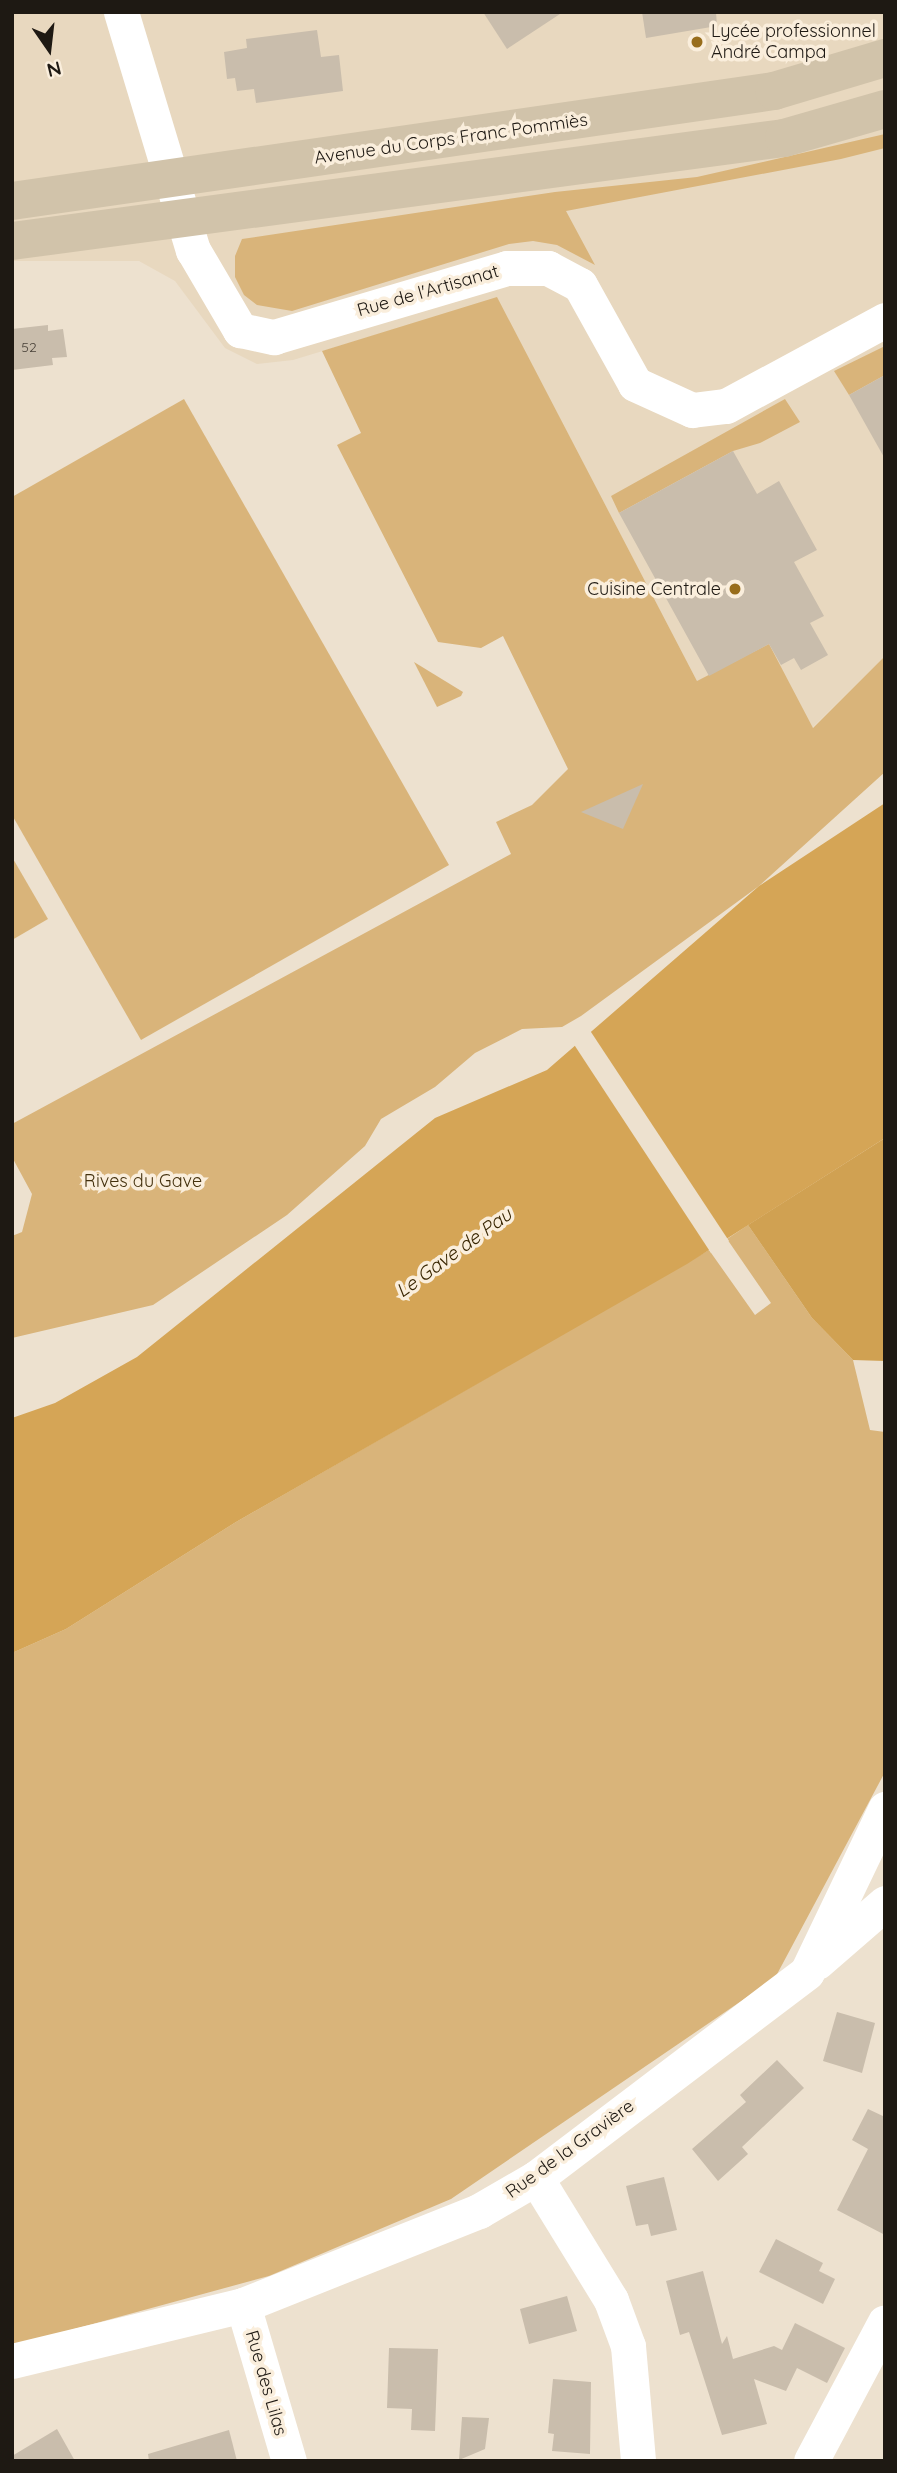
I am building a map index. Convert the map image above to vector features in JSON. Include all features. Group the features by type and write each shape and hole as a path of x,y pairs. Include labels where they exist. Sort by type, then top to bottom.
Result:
{"main road":[{"name":"Avenue du Corps Franc Pommiès","path":"12,241 177,200 774,91 885,58"},
{"name":"Avenue du Corps Franc Pommiès","path":"12,201 177,200 784,138 885,109"}],"street":[{"name":"Rue de l'Artisanat","path":"132,16 177,200 208,280 240,330 274,337 507,268 548,268 580,285 635,384 692,410 726,406 885,320"},
{"name":"Rue de la Gravière","path":"12,2361 243,2305 479,2211 536,2178 807,1972 885,1808"},
{"path":"807,1972 885,1903"},
{"path":"536,2178 611,2300 628,2346 638,2461"},
{"name":"Rue des Lilas","path":"243,2305 289,2461"},
{"path":"811,2461 885,2322"}],"shaded area":[{"path":"12,12 885,12 885,656 812,728 709,676 697,681 497,298 293,360 257,364 225,348 175,281 139,261 12,261"},
{"path":"885,1138 885,1361 853,1360 812,1318 748,1225"}],"green space":[{"path":"885,134 885,148 841,159 566,211 595,265 557,245 533,241 509,244 292,311 257,305 244,295 235,277 235,256 242,239 555,192 697,177"},
{"name":"Rives du Gave","path":"497,297 697,681 769,644 813,728 885,656 885,772 759,886 581,1016 562,1027 522,1029 475,1053 435,1087 381,1119 365,1146 287,1215 153,1305 12,1338 12,1236 22,1232 32,1194 12,1157 12,1124 511,854 496,822 532,805 568,769 503,636 481,648 438,642 337,445 361,433 322,351"},
{"path":"885,346 885,375 849,395 834,371"},
{"path":"184,399 449,865 141,1040 12,815 12,497"},
{"path":"785,399 800,422 760,443 733,451 619,513 611,496"},
{"path":"414,662 463,692 461,696 437,707"},
{"path":"12,857 48,919 12,940"},
{"path":"748,1225 812,1318 853,1360 870,1430 885,1432 885,1772 775,1978 451,2199 269,2276 12,2346 12,1653 66,1629 236,1522 709,1250 755,1315 771,1303 727,1239"}],"water":[{"name":"Le Gave de Pau","path":"885,803 885,1138 687,1264 236,1522 66,1629 12,1653 12,1418 55,1403 137,1357 435,1118 547,1070 759,886"}],"pier":[{"path":"589,1029 729,1241 711,1253 573,1043"}],"building":[{"path":"483,12 563,12 507,49"},
{"path":"642,12 716,12 717,26 646,38"},
{"path":"317,30 321,57 339,55 343,91 256,103 254,89 237,91 235,78 227,79 224,52 247,48 246,39"},
{"path":"48,325 48,331 63,329 67,357 52,358 53,365 12,370 12,329"},
{"path":"885,375 885,459 849,395"},
{"name":"Cuisine Centrale","path":"733,451 757,494 779,481 817,550 794,562 824,616 810,623 828,655 801,670 794,658 781,665 769,644 709,676 619,513"},
{"path":"643,784 623,829 581,812"},
{"path":"837,2012 875,2023 862,2073 823,2061"},
{"path":"777,2060 804,2088 742,2147 748,2154 718,2181 692,2149 746,2102 740,2095"},
{"path":"868,2109 885,2117 885,2235 837,2210 868,2149 852,2140"},
{"path":"664,2177 677,2230 651,2236 648,2224 636,2226 626,2186"},
{"path":"776,2239 823,2263 819,2271 835,2279 823,2304 759,2272"},
{"path":"703,2271 722,2344 727,2336 733,2359 774,2346 782,2350 795,2323 845,2348 827,2383 797,2368 786,2391 754,2379 767,2424 722,2435 689,2332 680,2335 666,2281"},
{"path":"567,2296 577,2331 529,2344 520,2309"},
{"path":"389,2348 438,2349 435,2431 411,2430 412,2409 387,2408"},
{"path":"553,2379 591,2382 590,2454 552,2451 554,2434 548,2433"},
{"path":"462,2417 489,2418 485,2449 459,2460"},
{"path":"57,2429 75,2461 12,2461 12,2456"},
{"path":"229,2430 237,2461 149,2461 148,2454"}],"place":[{"name":"Lycée professionnel André Campa","path":"697,42"},
{"name":"Cuisine Centrale","path":"735,589"}]}
